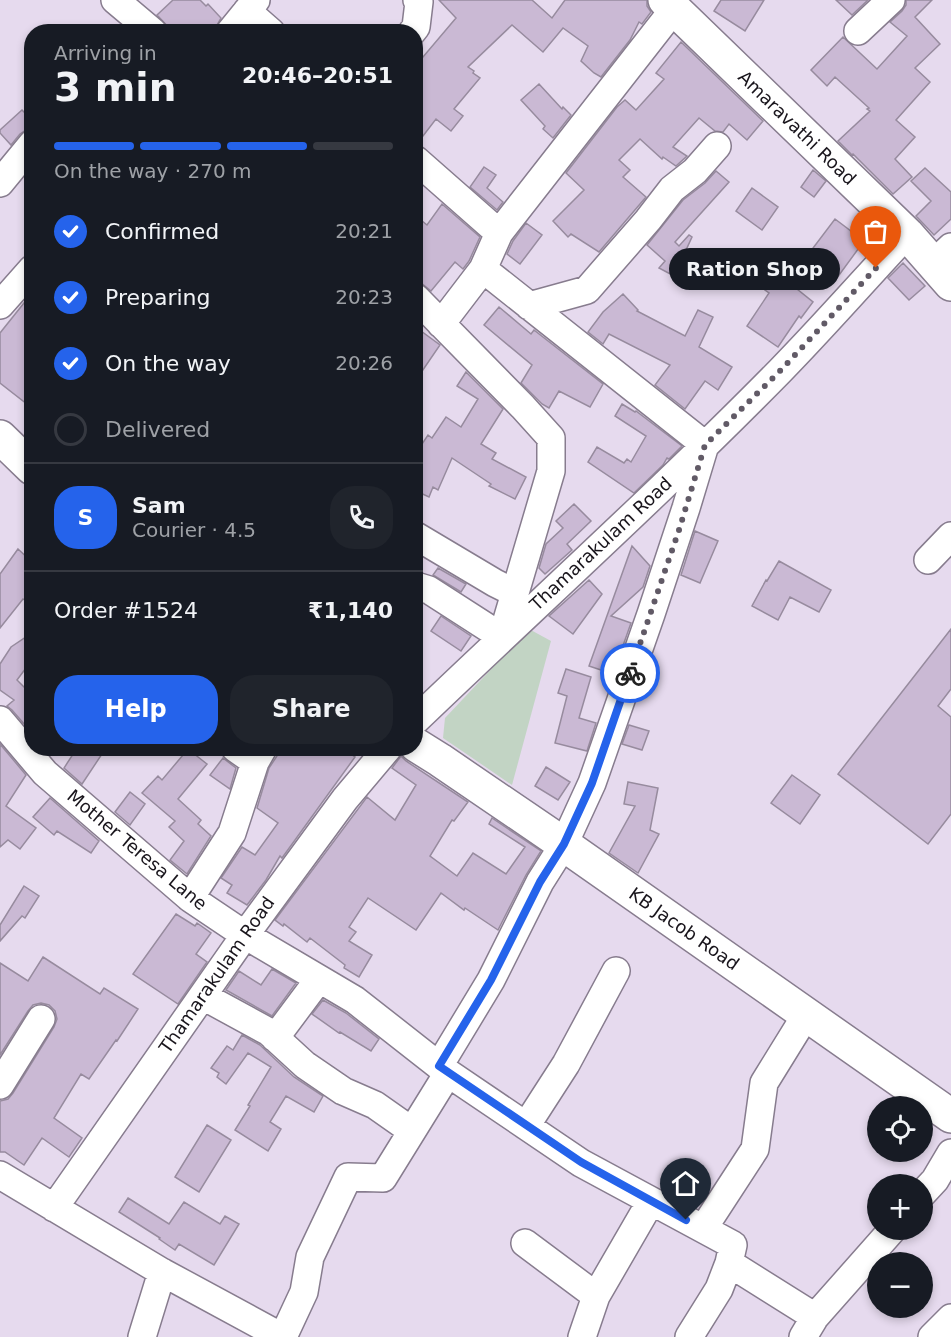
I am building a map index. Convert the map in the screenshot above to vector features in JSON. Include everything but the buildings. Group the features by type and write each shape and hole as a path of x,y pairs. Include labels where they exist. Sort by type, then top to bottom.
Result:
{"main road":[{"name":"Amaravathi Road","path":"669,4 907,234 945,265"},
{"path":"0,437 24,460"},
{"name":"KB Jacob Road","path":"423,749 564,844 951,1116"}],"street":[{"path":"115,0 144,24"},
{"path":"416,24 419,2 417,0"},
{"path":"858,31 891,0"},
{"path":"441,324 483,269 499,233 669,4"},
{"path":"237,24 252,5 265,24"},
{"path":"529,306 587,290 672,189 695,171 717,146"},
{"path":"0,183 24,154"},
{"path":"423,166 499,233"},
{"name":"Thamarakulam Road","path":"423,713 638,511 782,369 907,234"},
{"path":"0,1174 162,1272 283,1337 304,1292 310,1257 348,1178 383,1178 412,1131 540,882 564,844 592,783 654,604 705,445 483,269"},
{"path":"0,305 24,278"},
{"path":"423,305 551,438 551,471 502,637 423,588"},
{"path":"928,560 951,536"},
{"path":"423,540 495,584 515,593"},
{"name":"Mother Teresa Lane","path":"0,720 24,748"},
{"name":"Mother Teresa Lane","path":"31,756 45,773 189,898 245,935 355,1000 444,1069 581,1162 733,1245 729,1263"},
{"path":"189,898 232,833 250,756"},
{"name":"Thamarakulam Road","path":"54,1208 245,935 345,799 381,756"},
{"path":"526,1126 566,1064 616,971"},
{"path":"275,1038 319,979"},
{"path":"203,996 269,1032 305,1065 343,1091 375,1105 412,1131"},
{"path":"703,1229 755,1149 764,1083 806,1015"},
{"path":"0,1085 41,1018"},
{"path":"933,1181 951,1153"},
{"path":"582,1337 596,1296 651,1201"},
{"path":"689,1337 719,1289 729,1263 809,1327 883,1240"},
{"path":"525,1243 596,1296"},
{"path":"142,1337 162,1272"},
{"path":"932,1337 951,1318"}],"green space":[{"path":"529,629 551,641 512,785 443,738 445,718"}],"way so far":[{"path":"630,673 679,530 705,445 782,369 876,268"}],"place":[{"name":"Ration Shop","path":"876,268"}],"route":[{"path":"630,673 592,783 564,844 540,882 491,980 439,1066 581,1162 686,1220"}]}
